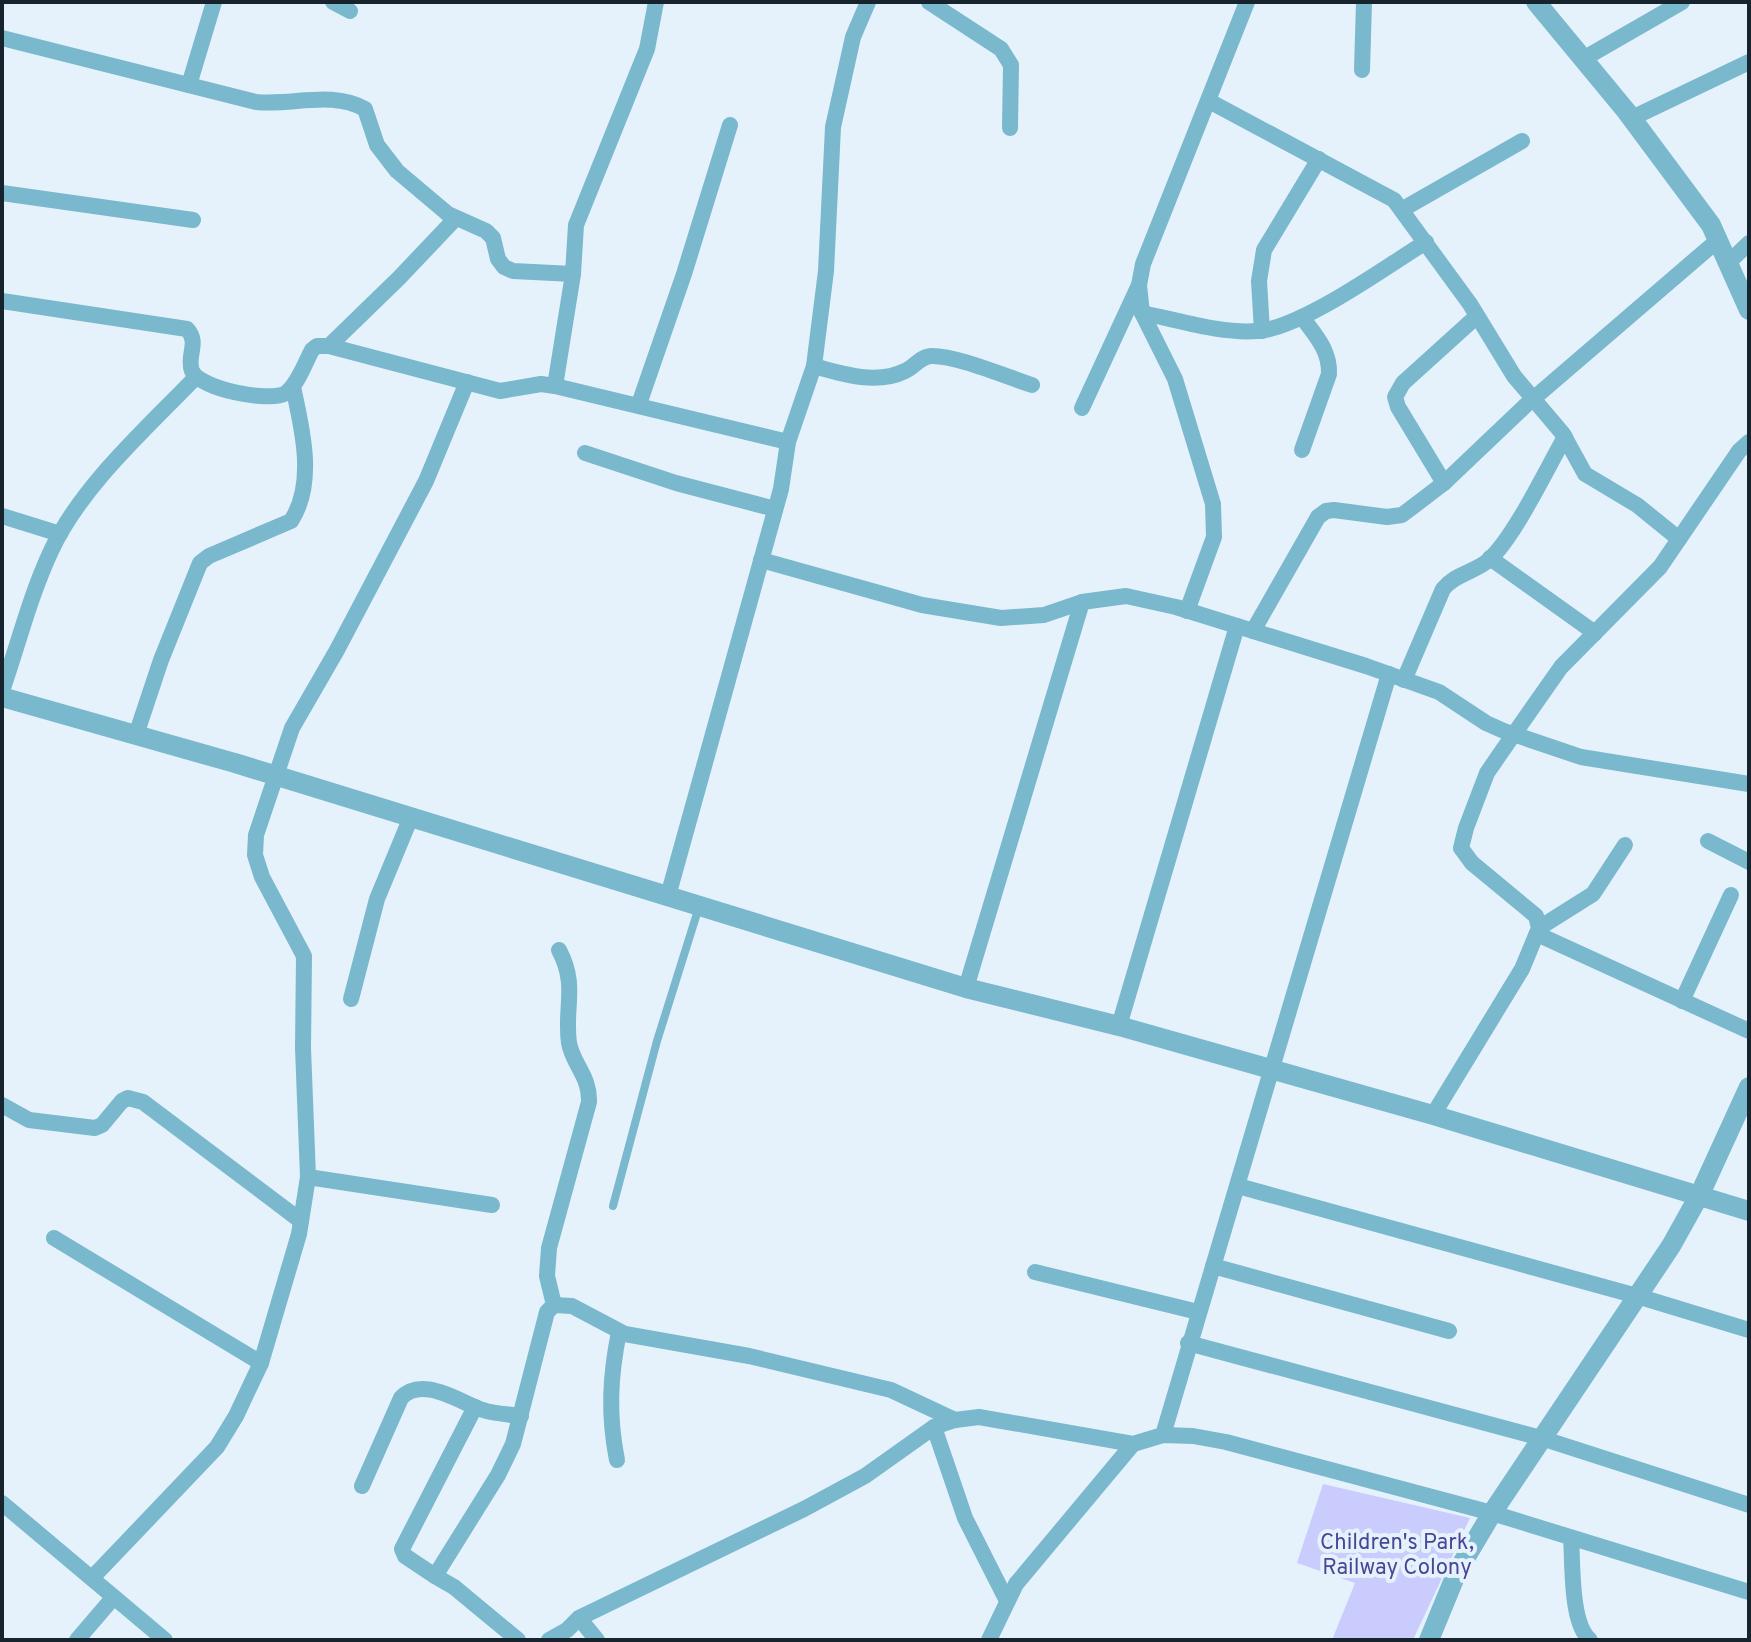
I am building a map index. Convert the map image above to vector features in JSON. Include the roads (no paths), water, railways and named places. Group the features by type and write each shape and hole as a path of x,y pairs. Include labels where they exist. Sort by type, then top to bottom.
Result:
{"street":[{"path":"189,85 214,2"},
{"path":"333,2 350,11"},
{"path":"555,386 573,274 576,225 647,49 656,2"},
{"path":"668,896 775,509 788,442 814,366 826,271 833,127 853,37 868,2"},
{"path":"929,2 1001,49 1008,57 1011,65 1010,128"},
{"path":"1082,408 1139,285 1143,264 1247,2"},
{"path":"1362,70 1364,2"},
{"path":"1536,2 1632,118 1711,225 1749,310"},
{"path":"1583,59 1682,2"},
{"path":"2,38 265,103 319,98 357,104 365,109 377,145 397,171 456,218 486,231 493,238 494,251 504,267 513,271 573,274"},
{"path":"1632,118 1749,62"},
{"path":"1209,101 1381,191 1403,209 1514,376 1565,437 1585,474 1637,505 1679,539"},
{"path":"639,404 684,274 730,125"},
{"path":"1403,209 1522,141"},
{"path":"1262,331 1259,281 1264,250 1319,159"},
{"path":"2,193 193,220"},
{"path":"329,346 456,218"},
{"path":"1119,1026 1245,629 1318,517 1326,511 1387,517 1402,515 1444,483 1534,398 1718,240"},
{"path":"1142,313 1236,332 1262,331 1302,317 1426,242"},
{"path":"1728,263 1749,243"},
{"path":"1139,285 1142,313 1175,379 1213,504 1214,537 1187,611"},
{"path":"2,301 187,329 194,341 191,362 196,377 256,397 273,398 284,394 293,387 312,350 317,346 329,346 500,391 541,384 555,386 788,442"},
{"path":"1444,483 1395,397 1403,383 1477,316"},
{"path":"1302,317 1330,362 1329,374 1302,450"},
{"path":"814,366 852,377 871,377 907,371 921,359 931,356 1032,385"},
{"path":"196,377 117,460 60,534 37,587 2,694 966,988 1119,1026 1433,1115 1749,1211"},
{"path":"92,1578 217,1447 236,1416 261,1363 301,1221 308,1177 303,1048 304,956 262,877 255,855 256,835 292,728 426,481 467,382"},
{"path":"136,735 161,660 200,563 209,556 291,521 297,512 305,466 301,419 293,387"},
{"path":"1163,1435 1188,1343 1397,677 1443,589 1449,581 1490,558 1515,524 1565,437"},
{"path":"1433,1115 1522,969 1538,931 1536,916 1472,863 1461,848 1487,773 1561,667 1660,567 1739,451 1749,442"},
{"path":"585,453 676,483 775,509"},
{"path":"2,516 60,534"},
{"path":"1490,558 1595,633"},
{"path":"761,560 922,605 975,615 1023,618 1044,615 1082,602 1126,596 1187,611 1397,677 1439,692 1486,723 1581,757 1749,784"},
{"path":"966,988 1082,602"},
{"path":"351,999 377,899 411,817"},
{"path":"1708,841 1749,862"},
{"path":"1538,931 1593,894 1625,845"},
{"path":"1682,1001 1731,895"},
{"path":"1538,931 1749,1031"},
{"path":"554,1305 547,1276 549,1248 590,1090 569,1045 570,977 559,950"},
{"path":"1429,1640 1457,1572 1492,1513 1671,1246 1700,1194 1749,1087"},
{"path":"2,1105 29,1120 95,1128 102,1125 122,1101 128,1098 143,1102 301,1221"},
{"path":"308,1177 492,1205"},
{"path":"1238,1186 1749,1330"},
{"path":"54,1238 261,1363"},
{"path":"1213,1266 1449,1331"},
{"path":"1035,1272 1198,1312"},
{"path":"435,1576 498,1475 513,1444 547,1312 554,1305 572,1306 619,1332 749,1356 870,1384 909,1396 955,1420"},
{"path":"617,1460 610,1423 609,1393 619,1332"},
{"path":"1188,1343 1541,1438 1749,1505"},
{"path":"362,1486 406,1391 427,1389 475,1407 521,1416"},
{"path":"475,1407 402,1549 405,1556 454,1587 518,1640"},
{"path":"549,1640 567,1630 579,1618 804,1509 865,1476 934,1427 979,1417 1133,1444 1163,1435 1226,1442 1492,1513 1749,1592"},
{"path":"934,1427 965,1518 1007,1601"},
{"path":"989,1640 1016,1584 1133,1444"},
{"path":"2,1503 165,1640"},
{"path":"1571,1538 1576,1611 1584,1635 1590,1640"},
{"path":"77,1640 113,1598"},
{"path":"579,1618 597,1640"}],"lane":[{"path":"613,1206 657,1041 699,906"}],"park label":[{"name":"Children's Park, Railway Colony","path":"1397,1554"}]}
